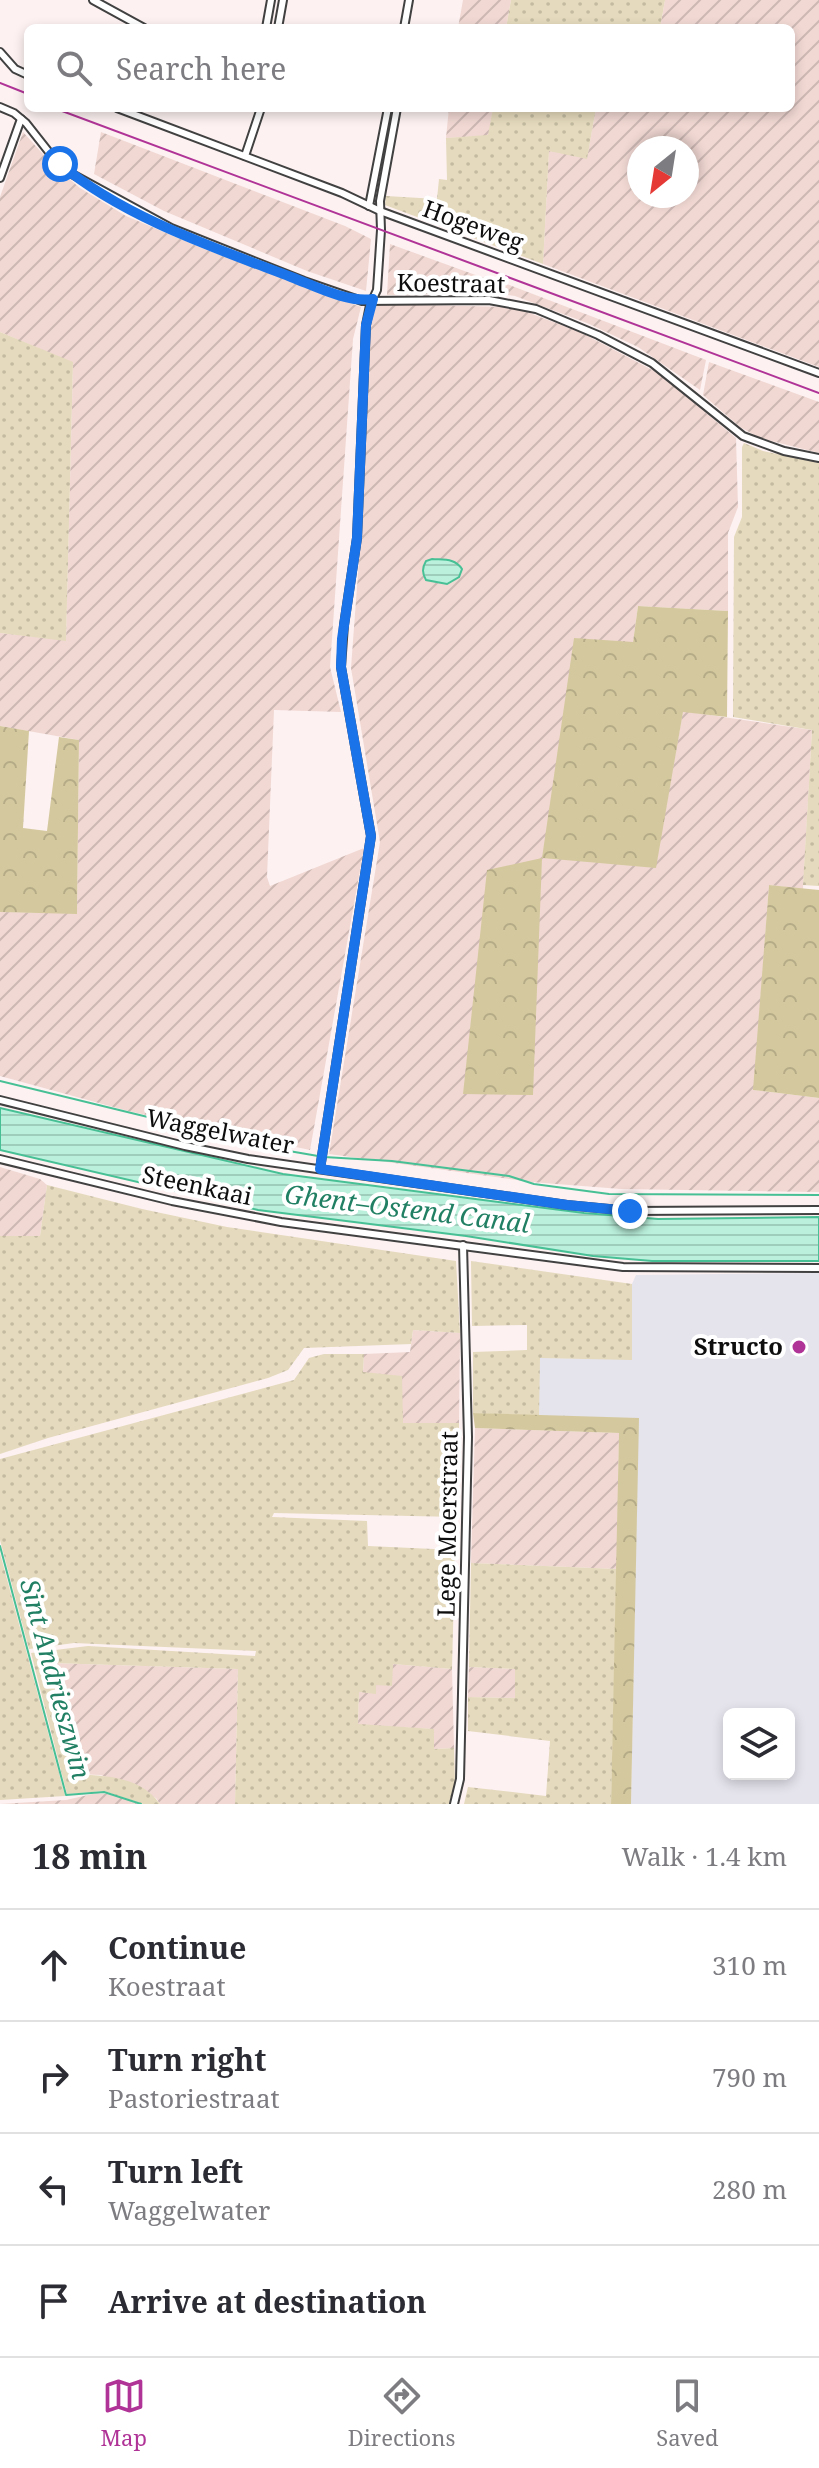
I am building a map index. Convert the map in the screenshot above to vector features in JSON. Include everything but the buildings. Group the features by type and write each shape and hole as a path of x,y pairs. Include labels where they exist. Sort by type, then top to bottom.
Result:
{"street":[{"path":"93,0 137,24"},
{"path":"267,24 271,0"},
{"path":"279,24 283,0"},
{"path":"405,24 409,0"},
{"path":"0,52 15,69 24,73"},
{"name":"Koestraat","path":"0,107 21,119 52,156 72,174 147,217 322,288 362,301 501,301 536,309 652,363 728,426 750,440 819,458"},
{"name":"Hogeweg","path":"128,112 342,193 380,211 819,373"},
{"path":"245,156 260,112"},
{"path":"369,206 387,112"},
{"path":"320,1165 371,836 344,694 341,653 357,538 366,325 377,290 380,211 397,112"},
{"path":"0,178 21,119"},
{"path":"385,125 395,126"},
{"path":"378,164 387,166"},
{"name":"Waggelwater","path":"0,1100 248,1159 320,1165 567,1205 630,1211 819,1210"},
{"name":"Steenkaai","path":"0,1159 172,1201 281,1222 623,1267 819,1268"},
{"name":"Lege Moerstraat","path":"454,1804 460,1779 468,1437 463,1245"}],"shaded area":[{"path":"463,0 511,0 507,24 459,24"},
{"path":"511,0 665,0 661,24 507,24"},
{"path":"665,0 819,0 819,367 543,264 549,150 587,158 595,112 795,112 795,24 661,24"},
{"path":"449,112 492,112 489,136 446,138"},
{"path":"492,112 595,112 587,159 549,151 543,264 385,205 386,196 437,199 439,179 447,180 446,138 488,135"},
{"path":"23,132 51,163 80,188 126,216 204,249 361,307 353,339 330,667 341,712 274,710 267,877 270,886 364,848 310,1150 128,1111 0,1076 0,912 77,913 79,740 0,726 0,633 66,640 73,363 0,332 0,197"},
{"path":"101,132 345,226 371,239 366,291 307,271 164,211 94,174"},
{"path":"390,244 496,280 706,360 700,390 638,347 587,323 515,296 492,293 387,295"},
{"path":"377,304 514,307 582,333 658,373 736,438 738,507 728,533 728,611 638,606 633,642 655,868 683,711 812,730 803,889 769,885 754,1090 819,1098 819,1192 621,1189 531,1182 329,1154 380,842 351,668 364,493 368,327"},
{"path":"0,332 73,362 66,641 0,633"},
{"path":"709,362 819,402 819,453 760,438 740,427 703,395"},
{"path":"744,443 763,451 819,463 819,886 803,885 812,730 733,717 734,537 742,517"},
{"path":"0,1167 40,1179 47,1185 40,1236 0,1236"},
{"path":"47,1185 227,1227 456,1261 460,1333 413,1330 411,1344 304,1348 288,1370 268,1378 0,1454 0,1236 40,1236"},
{"path":"471,1261 632,1284 632,1360 540,1358 539,1416 473,1413 473,1352 527,1350 527,1325 472,1326"},
{"path":"819,1273 819,1804 631,1804 638,1419 539,1416 539,1358 632,1359 632,1284 636,1275"},
{"path":"413,1330 460,1333 459,1423 403,1423 363,1372 364,1354 410,1352"},
{"path":"324,1354 364,1354 363,1372 402,1376 403,1423 459,1423 458,1517 274,1513 272,1517 367,1521 368,1546 455,1550 452,1669 393,1664 392,1686 376,1685 376,1694 359,1692 358,1724 434,1729 434,1749 454,1748 455,1783 449,1804 235,1804 238,1669 51,1663 75,1774 122,1779 143,1788 160,1804 143,1804 104,1791 67,1794 31,1653 88,1646 255,1656 256,1651 74,1643 29,1649 0,1540 0,1459 294,1380 309,1358"},
{"path":"475,1428 619,1433 617,1569 471,1563"},
{"path":"0,1553 65,1796 0,1800"},
{"path":"471,1563 617,1569 611,1804 464,1804 468,1787 546,1796 550,1741 468,1731 468,1697 515,1698 515,1669 469,1667"},
{"path":"50,1663 238,1669 235,1804 160,1804 156,1798 101,1775 75,1774"},
{"path":"393,1664 452,1669 454,1748 434,1749 433,1729 358,1725 359,1692 376,1693 376,1685"},
{"path":"469,1667 515,1669 515,1698 468,1697"},
{"path":"97,1793 116,1795 138,1804 0,1804 66,1800"}],"green space":[{"path":"638,606 728,611 727,717 683,712 656,868 542,858 574,638 633,642"},
{"path":"0,726 29,731 23,828 47,831 59,737 79,740 77,914 0,912"},
{"path":"542,858 533,1095 463,1094 487,870"},
{"path":"769,885 819,890 819,1098 753,1090"},
{"path":"473,1413 639,1418 631,1804 611,1804 619,1433 475,1428"}],"water":[{"path":"426,561 456,563 462,569 459,577 447,584 426,580 424,566"},
{"name":"Ghent–Ostend Canal","path":"0,1108 283,1174 584,1213 658,1219 819,1217 819,1261 652,1261 593,1256 466,1236 258,1210 0,1150"}],"waterway":[{"path":"0,1081 254,1145 318,1156"},
{"path":"324,1157 392,1161 509,1176 534,1184 609,1194 819,1195"},
{"name":"Sint Andrieszwin","path":"0,1546 66,1795 104,1792 141,1804"}],"railway":[{"path":"0,83 24,92"},
{"path":"65,112 819,393"}],"place":[{"name":"Structo","path":"799,1347"}],"route":[{"path":"60,164 84,182 171,228 322,288 362,301 373,299 366,325 357,538 341,653 344,694 371,836 320,1169 567,1205 630,1211"}]}
